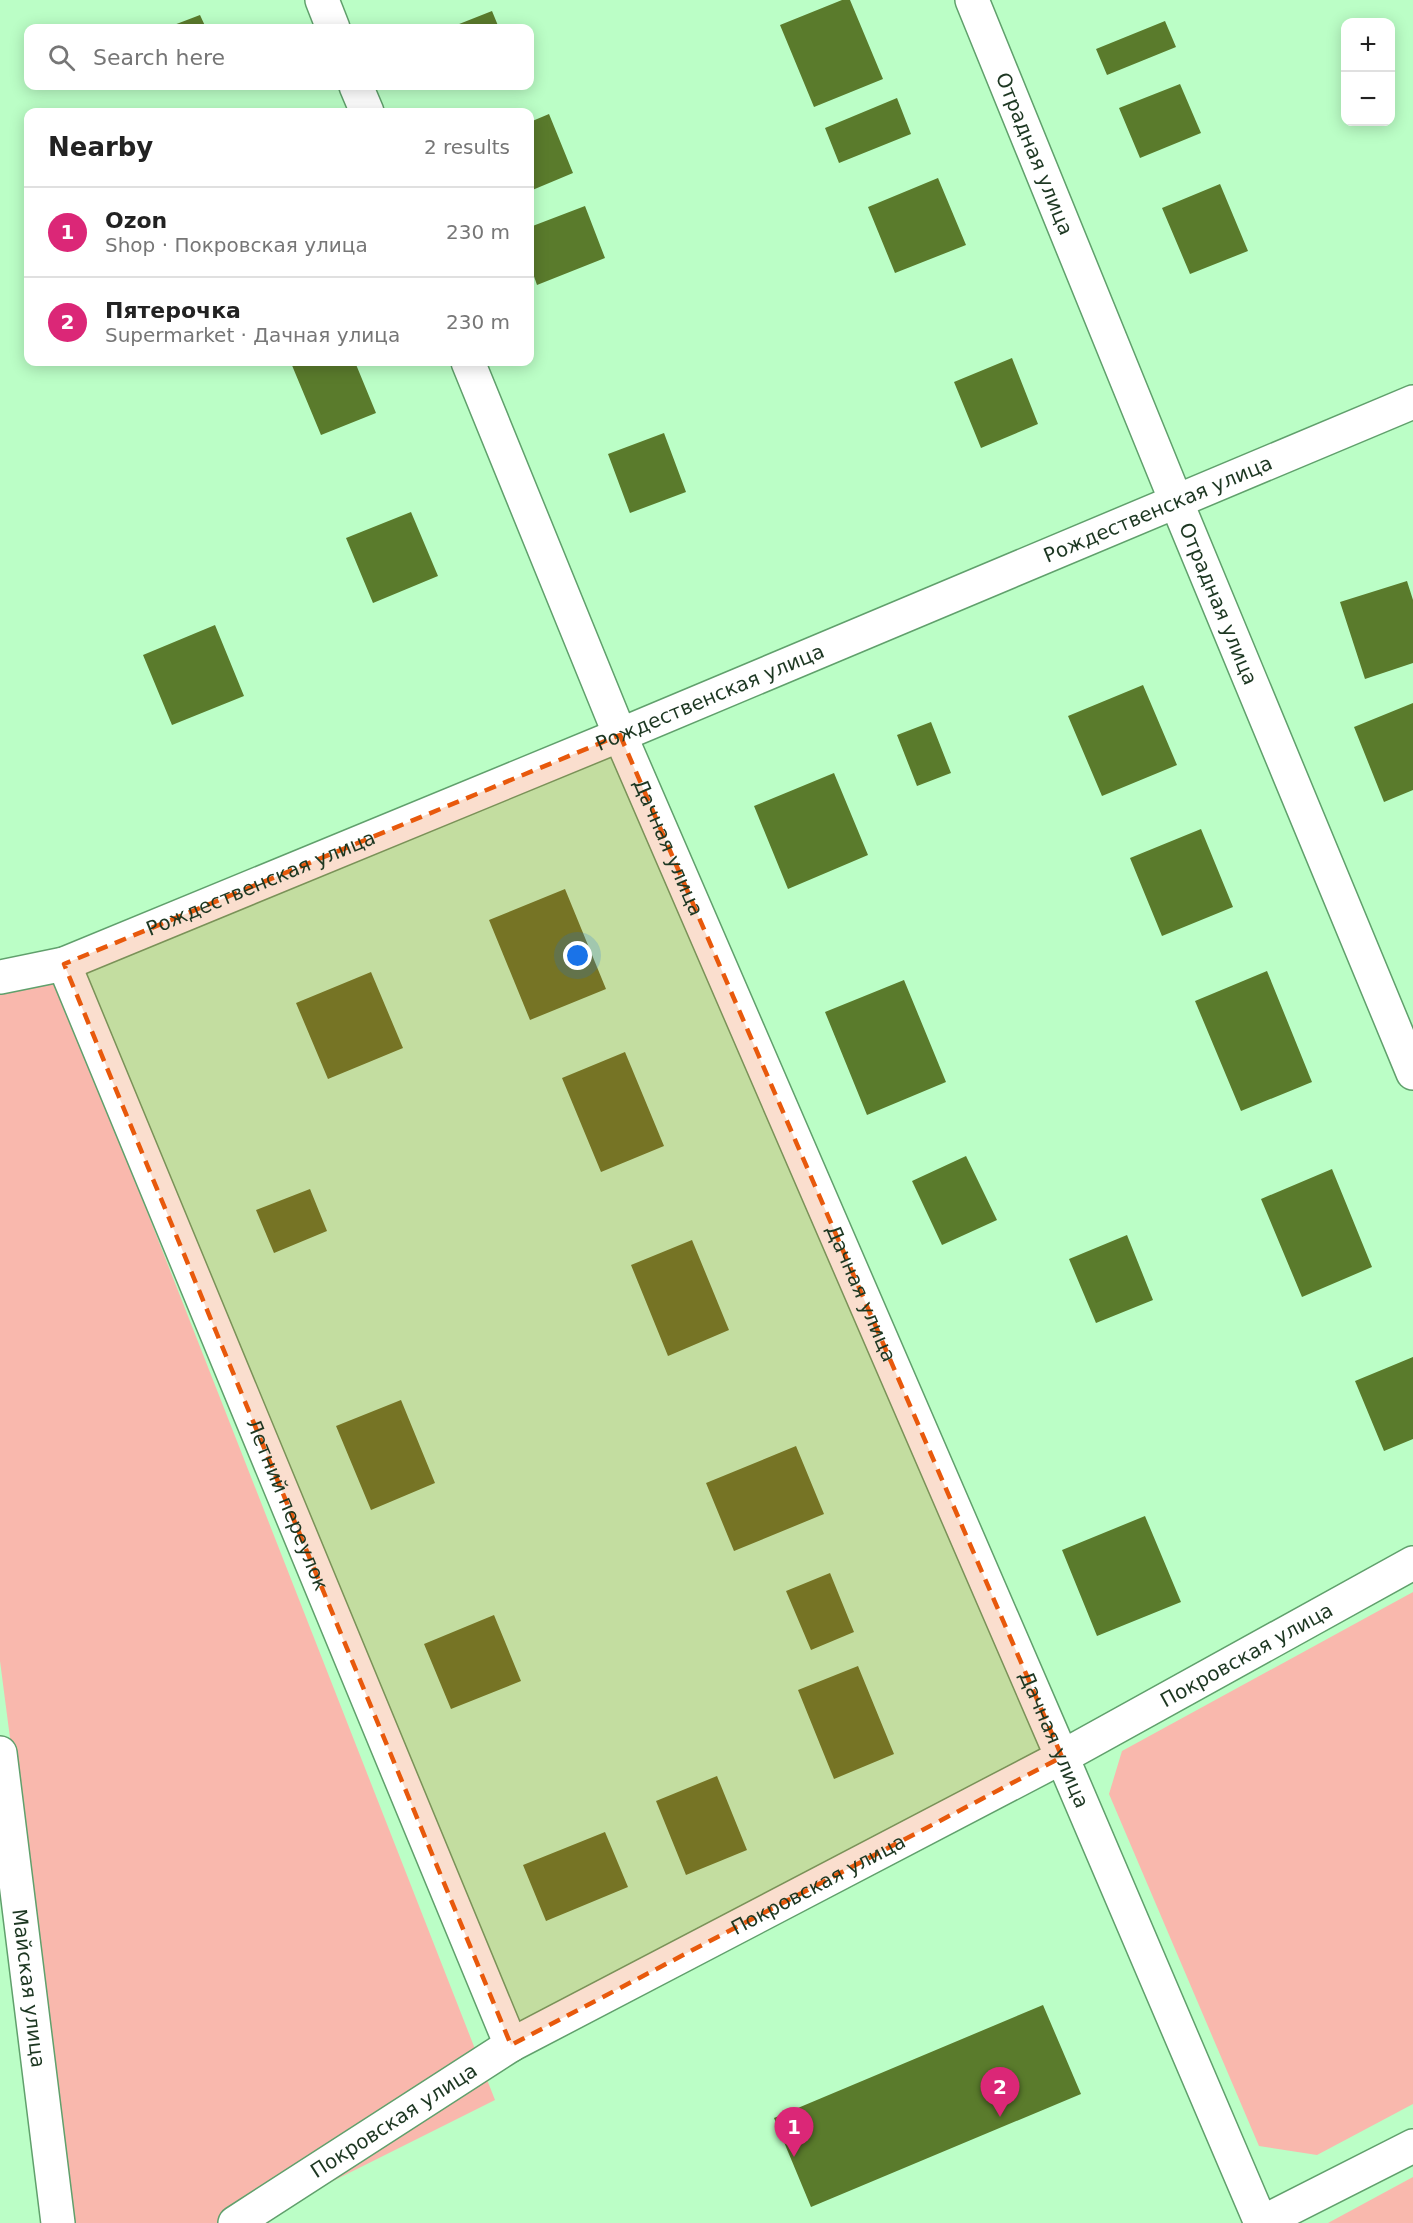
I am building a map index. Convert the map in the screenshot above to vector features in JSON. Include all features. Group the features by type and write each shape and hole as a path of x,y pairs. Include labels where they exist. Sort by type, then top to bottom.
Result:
{"street":[{"path":"322,0 331,24"},
{"name":"Отрадная улица","path":"972,0 1413,1073"},
{"path":"358,90 365,108"},
{"name":"Дачная улица","path":"470,366 620,735 1261,2223"},
{"name":"Рождественская улица","path":"0,977 64,964 620,735 1413,402"},
{"name":"Летний переулок","path":"64,964 511,2045"},
{"name":"Покровская улица","path":"235,2223 511,2045 1062,1757 1413,1563"},
{"name":"Майская улица","path":"0,1753 58,2223"},
{"path":"1261,2223 1413,2146"}],"highlighted area":[{"path":"620,735 1062,1757 511,2045 64,964"}],"shaded area":[{"path":"56,979 495,2100 249,2223 73,2223 0,1661 0,991"},
{"path":"1413,1592 1413,2104 1317,2155 1259,2146 1109,1794 1122,1751"},
{"path":"1413,2177 1413,2223 1328,2223"}],"building":[{"path":"842,0 850,0 883,79 814,107 780,25"},
{"path":"492,11 497,24 459,24"},
{"path":"200,15 204,24 176,24"},
{"path":"1165,21 1176,47 1107,75 1096,49"},
{"path":"1180,84 1201,133 1140,158 1119,108"},
{"path":"897,98 911,134 839,163 825,128"},
{"path":"549,114 573,173 534,189 534,120"},
{"path":"938,178 966,245 895,273 868,207"},
{"path":"1220,184 1248,251 1190,274 1162,208"},
{"path":"585,206 605,258 537,285 534,276 534,225"},
{"path":"1012,358 1038,424 981,448 954,382"},
{"path":"292,366 357,366 376,413 321,435"},
{"path":"664,433 686,492 630,513 608,454"},
{"path":"411,512 438,576 373,603 346,538"},
{"path":"1407,581 1413,600 1413,663 1365,679 1340,602"},
{"path":"215,625 244,696 172,725 143,655"},
{"path":"1143,685 1177,765 1102,796 1068,716"},
{"path":"1413,703 1413,790 1384,802 1354,727"},
{"path":"931,722 951,773 917,786 897,735"},
{"path":"834,773 868,855 788,889 754,806"},
{"path":"1201,829 1233,907 1162,936 1130,858"},
{"path":"565,889 606,989 530,1020 489,920"},
{"path":"1267,971 1312,1082 1241,1111 1195,1001"},
{"path":"371,972 403,1048 328,1079 296,1003"},
{"path":"904,980 946,1082 867,1115 825,1012"},
{"path":"625,1052 664,1146 601,1172 562,1078"},
{"path":"966,1156 997,1220 942,1245 912,1181"},
{"path":"1332,1169 1372,1267 1302,1297 1261,1199"},
{"path":"310,1189 327,1231 274,1253 256,1210"},
{"path":"1127,1235 1153,1300 1096,1323 1069,1259"},
{"path":"692,1240 729,1330 668,1356 631,1265"},
{"path":"1413,1357 1413,1439 1384,1451 1355,1381"},
{"path":"401,1400 435,1483 371,1510 336,1426"},
{"path":"796,1446 824,1514 734,1551 706,1483"},
{"path":"1145,1516 1181,1602 1097,1636 1062,1550"},
{"path":"830,1573 854,1632 811,1650 786,1591"},
{"path":"494,1615 521,1681 451,1709 424,1644"},
{"path":"858,1666 894,1754 834,1779 798,1690"},
{"path":"717,1776 747,1850 686,1875 656,1801"},
{"path":"605,1832 628,1887 546,1921 523,1865"},
{"path":"1043,2005 1081,2094 811,2207 774,2118"}],"place":[{"name":"Пятерочка","path":"1000,2117"},
{"name":"Ozon","path":"794,2157"}]}
